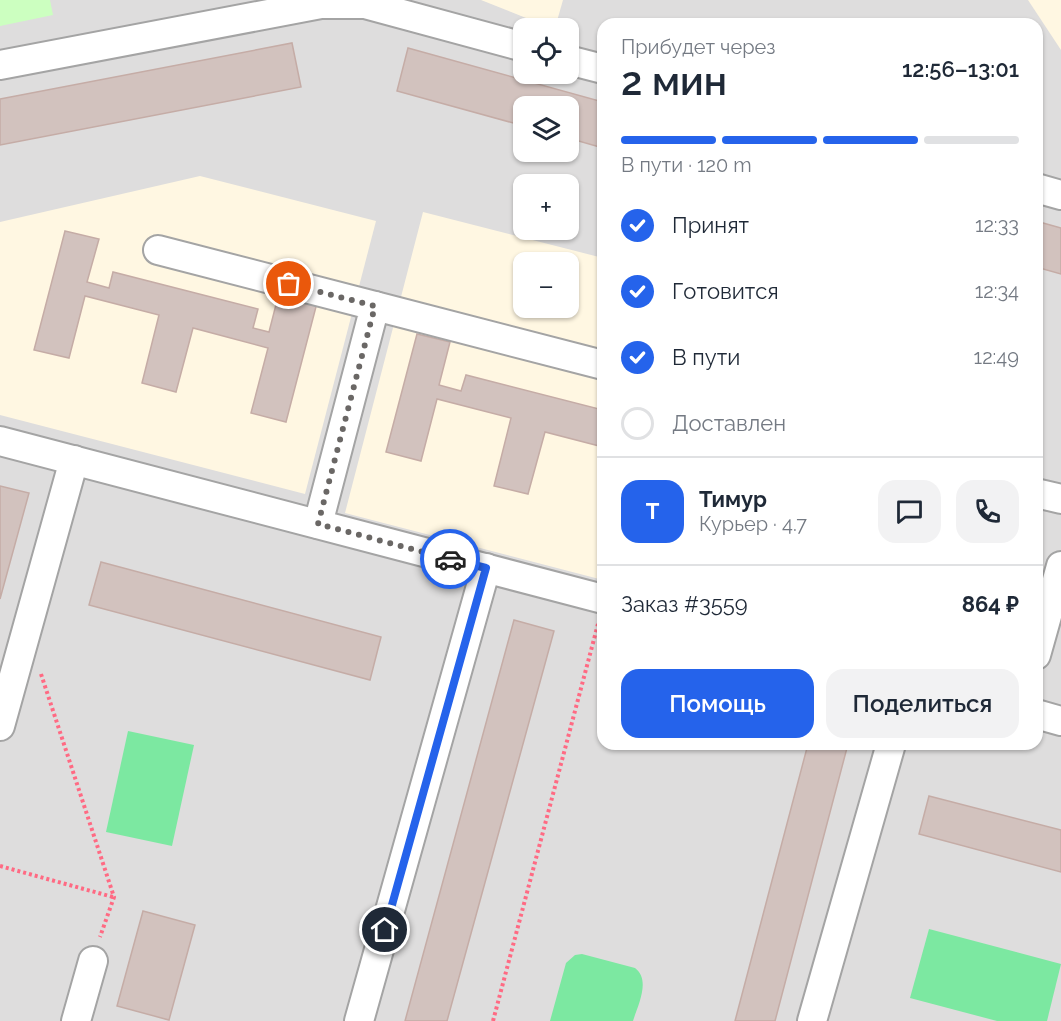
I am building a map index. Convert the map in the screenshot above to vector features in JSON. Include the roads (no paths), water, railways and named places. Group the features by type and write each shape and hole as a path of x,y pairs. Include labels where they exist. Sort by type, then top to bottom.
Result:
{"lane":[{"path":"0,65 321,4 365,4 513,44"},
{"path":"579,63 597,67"},
{"path":"1043,190 1061,195"},
{"path":"158,250 597,363"},
{"path":"318,524 375,306"},
{"path":"0,441 486,568 597,606"},
{"path":"0,726 74,460"},
{"path":"1043,494 1061,499"},
{"path":"1043,630 1061,566"},
{"path":"359,1021 486,568"},
{"path":"1043,716 1061,721"},
{"path":"812,1021 889,750"},
{"path":"76,1021 93,961"}]}
